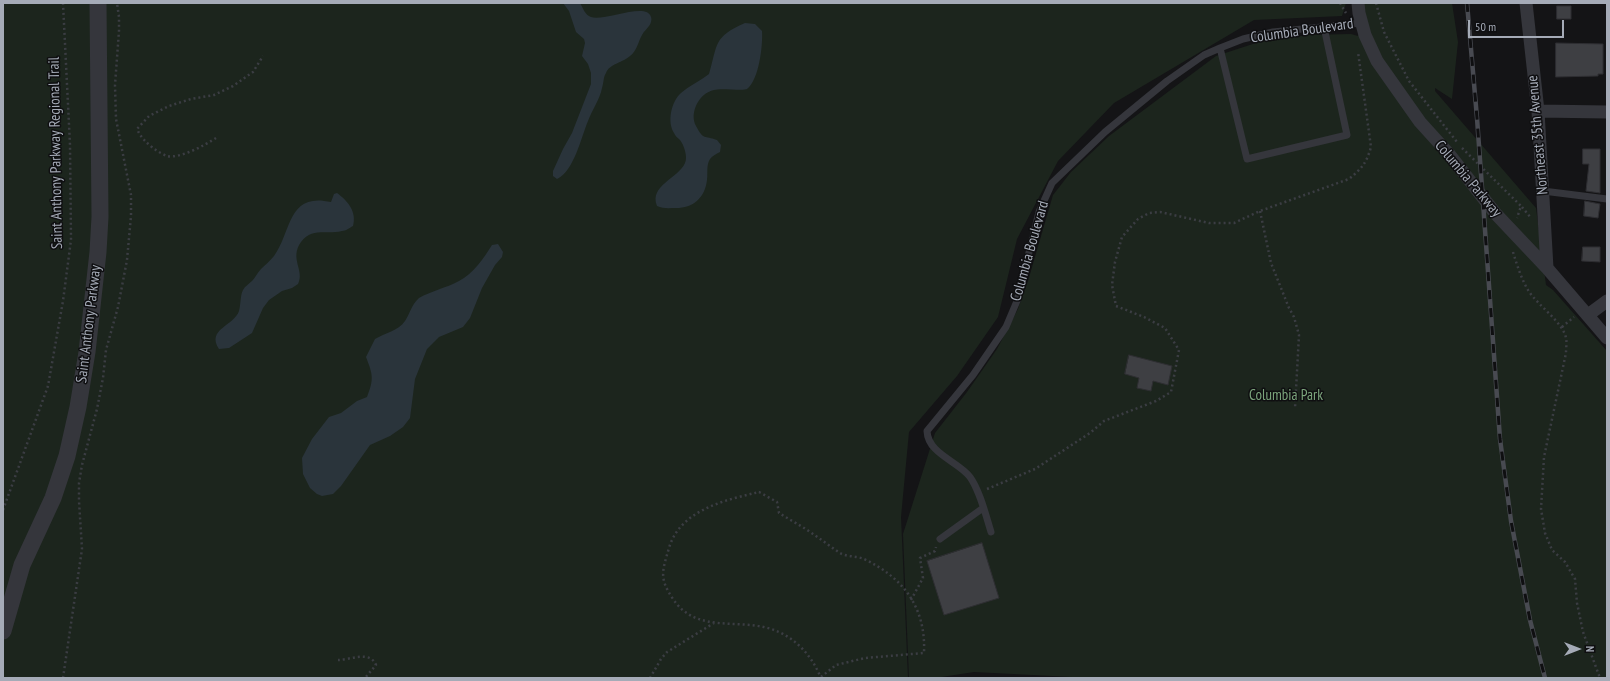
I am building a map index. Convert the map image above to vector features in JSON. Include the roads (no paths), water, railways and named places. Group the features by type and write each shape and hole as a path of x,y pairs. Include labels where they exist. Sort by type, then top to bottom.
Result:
{"street":[{"name":"Saint Anthony Parkway","path":"3,631 22,565 53,498 67,456 78,407 87,352 100,217 98,3"},
{"name":"Columbia Parkway","path":"1358,3 1361,23 1377,61 1420,122 1449,154 1495,213 1547,268 1607,338"},
{"name":"Northeast 35th Avenue","path":"1526,3 1538,111 1547,268"},
{"path":"1538,111 1607,112"},
{"path":"1588,315 1607,301"}],"lane":[{"name":"Columbia Boulevard","path":"991,532 970,477 935,448 927,438 927,431 973,375 1006,327 1017,300 1039,212 1052,183 1105,132 1167,81 1204,55 1243,39 1273,32 1361,23"},
{"path":"1220,48 1247,159 1347,135 1324,27"},
{"path":"1543,191 1607,199"},
{"path":"940,538 983,508"}],"railway":[{"path":"1467,3 1477,118 1500,439 1511,521 1530,620 1545,678"}],"park label":[{"name":"Columbia Park","path":"1286,396"}]}
